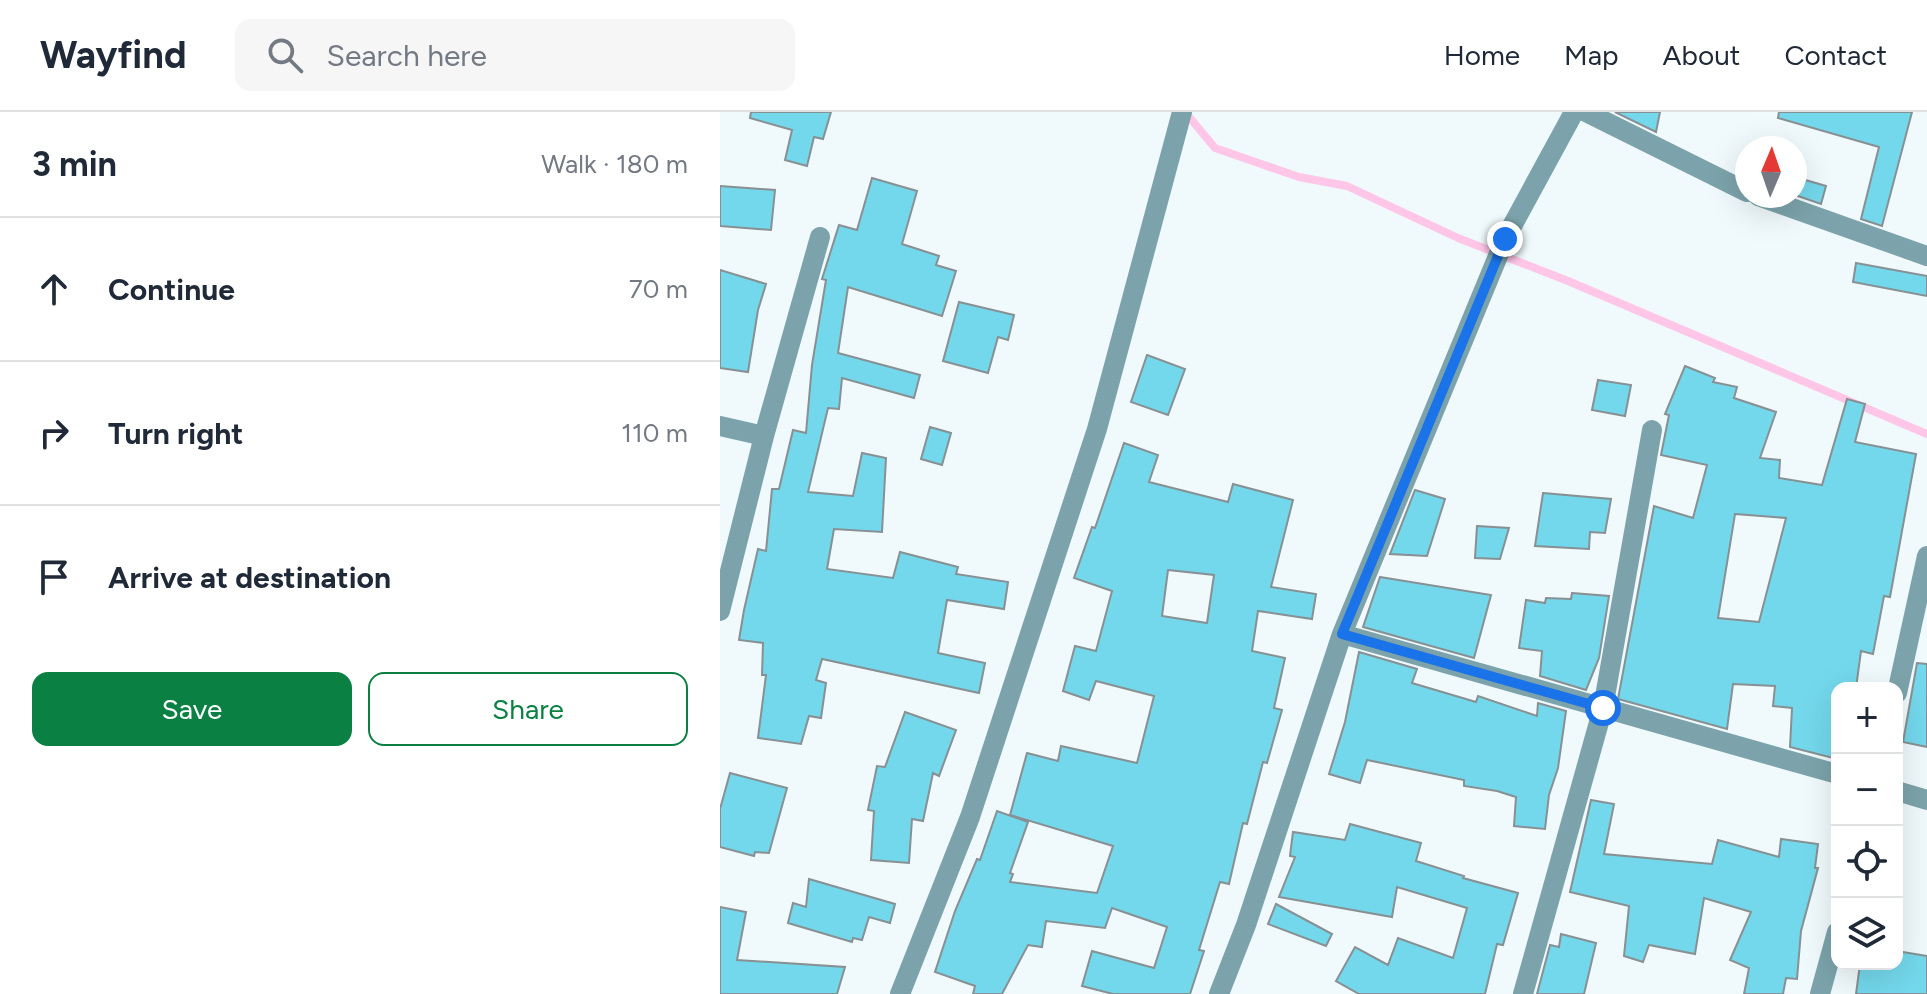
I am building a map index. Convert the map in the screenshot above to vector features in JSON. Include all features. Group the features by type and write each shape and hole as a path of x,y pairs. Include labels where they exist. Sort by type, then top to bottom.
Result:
{"street":[{"path":"900,994 970,817 1097,429 1182,112"},
{"path":"1219,994 1246,925 1342,634 1505,239 1574,112"},
{"path":"1586,112 1735,186"},
{"path":"1792,208 1927,256"},
{"path":"720,611 764,436 820,237"},
{"path":"720,426 764,436"},
{"path":"1523,994 1603,708 1652,430"},
{"path":"1899,682 1927,556"},
{"path":"1342,634 1831,772"},
{"path":"1903,793 1927,800"},
{"path":"1820,994 1831,954"}],"building":[{"path":"751,112 831,112 823,139 814,137 807,166 785,160 792,130 750,118"},
{"path":"1615,112 1660,112 1656,132"},
{"path":"1779,112 1912,112 1882,226 1861,219 1879,147 1778,118"},
{"path":"872,178 917,191 902,244 939,256 936,265 956,271 942,316 848,287 838,353 920,375 914,398 842,378 839,409 828,408 808,492 853,496 862,453 886,458 882,532 834,529 827,569 893,578 900,552 958,567 956,574 1008,582 1004,609 947,600 938,653 985,663 979,693 822,659 816,680 826,683 821,718 809,716 801,744 758,738 766,675 762,675 763,643 739,640 744,610 758,549 766,551 772,489 779,489 793,430 806,433 812,365 826,280 822,279 839,225 857,230"},
{"path":"1807,180 1826,186 1821,204 1807,199"},
{"path":"720,186 775,190 771,230 720,226"},
{"path":"1856,263 1927,276 1927,296 1853,282"},
{"path":"720,270 766,284 758,310 748,372 720,368"},
{"path":"959,302 1014,315 1008,340 998,337 988,373 943,361"},
{"path":"1147,355 1185,369 1168,415 1131,402"},
{"path":"1685,366 1715,378 1713,382 1737,387 1734,398 1776,412 1760,458 1780,460 1779,478 1822,485 1847,399 1865,404 1855,442 1916,454 1890,597 1884,596 1873,654 1861,651 1857,682 1831,682 1831,757 1790,747 1792,708 1773,706 1775,686 1733,684 1727,729 1618,699 1654,506 1693,518 1707,465 1661,455 1669,415 1665,414","holes":["1735,514 1786,518 1759,622 1718,618"]},
{"path":"1598,380 1631,385 1625,416 1592,410"},
{"path":"930,427 951,433 942,465 921,459"},
{"path":"1124,443 1158,455 1149,482 1228,502 1233,484 1293,500 1271,587 1316,594 1312,619 1258,611 1252,651 1285,658 1274,708 1282,710 1267,763 1263,762 1247,824 1243,823 1229,884 1220,882 1199,950 1204,951 1190,994 1113,994 1082,986 1092,951 1154,968 1167,927 1112,908 1105,928 1046,921 1042,947 1028,945 1002,994 973,994 975,986 935,972 955,911 977,859 980,860 997,811 1028,822 1010,873 1013,874 1010,882 1097,893 1113,846 1010,815 1027,753 1058,761 1061,746 1137,763 1154,696 1096,681 1089,700 1063,691 1075,646 1096,651 1112,591 1074,578 1092,527 1095,528","holes":["1168,570 1214,575 1207,623 1162,616"]},
{"path":"1415,490 1445,499 1427,556 1390,554"},
{"path":"1543,493 1611,499 1605,533 1590,532 1589,549 1535,546"},
{"path":"1477,526 1509,528 1500,559 1475,558"},
{"path":"1380,577 1491,595 1474,658 1363,627"},
{"path":"1572,593 1609,596 1599,658 1586,690 1540,676 1542,651 1519,648 1526,600 1545,603 1546,598 1571,599"},
{"path":"1359,652 1417,669 1412,683 1476,702 1478,696 1537,716 1538,703 1566,711 1545,829 1514,826 1516,797 1464,786 1464,780 1367,760 1360,783 1329,774 1345,722"},
{"path":"1917,663 1927,664 1927,747 1903,742"},
{"path":"905,712 956,730 939,776 933,773 923,821 912,819 909,863 871,860 874,811 868,810 877,766 885,767"},
{"path":"730,773 787,788 769,853 755,852 754,856 720,847 720,809"},
{"path":"1591,800 1614,804 1604,854 1712,864 1718,840 1779,857 1781,839 1818,844 1815,868 1818,868 1801,931 1797,979 1786,978 1783,994 1744,994 1749,968 1730,960 1751,912 1704,898 1695,954 1649,945 1643,962 1624,956 1629,906 1570,892"},
{"path":"1350,824 1421,843 1416,861 1518,893 1503,945 1497,944 1485,994 1359,994 1336,981 1355,947 1388,965 1398,938 1453,958 1467,908 1397,887 1392,917 1279,897 1295,857 1290,856 1293,832 1345,840"},
{"path":"809,879 895,904 890,923 869,917 862,940 853,938 852,942 788,923 793,903 806,907"},
{"path":"1276,904 1332,934 1326,946 1268,924"},
{"path":"720,907 746,912 737,960 845,967 837,994 720,994"},
{"path":"1561,934 1596,943 1584,994 1537,994 1550,945 1559,947"},
{"path":"1903,952 1927,956 1927,994 1856,994 1859,970 1903,970"}],"waterway":[{"path":"1185,112 1215,148 1299,177 1347,186 1458,238 1568,281 1927,434"}],"route":[{"path":"1505,239 1342,634 1603,708"}]}
